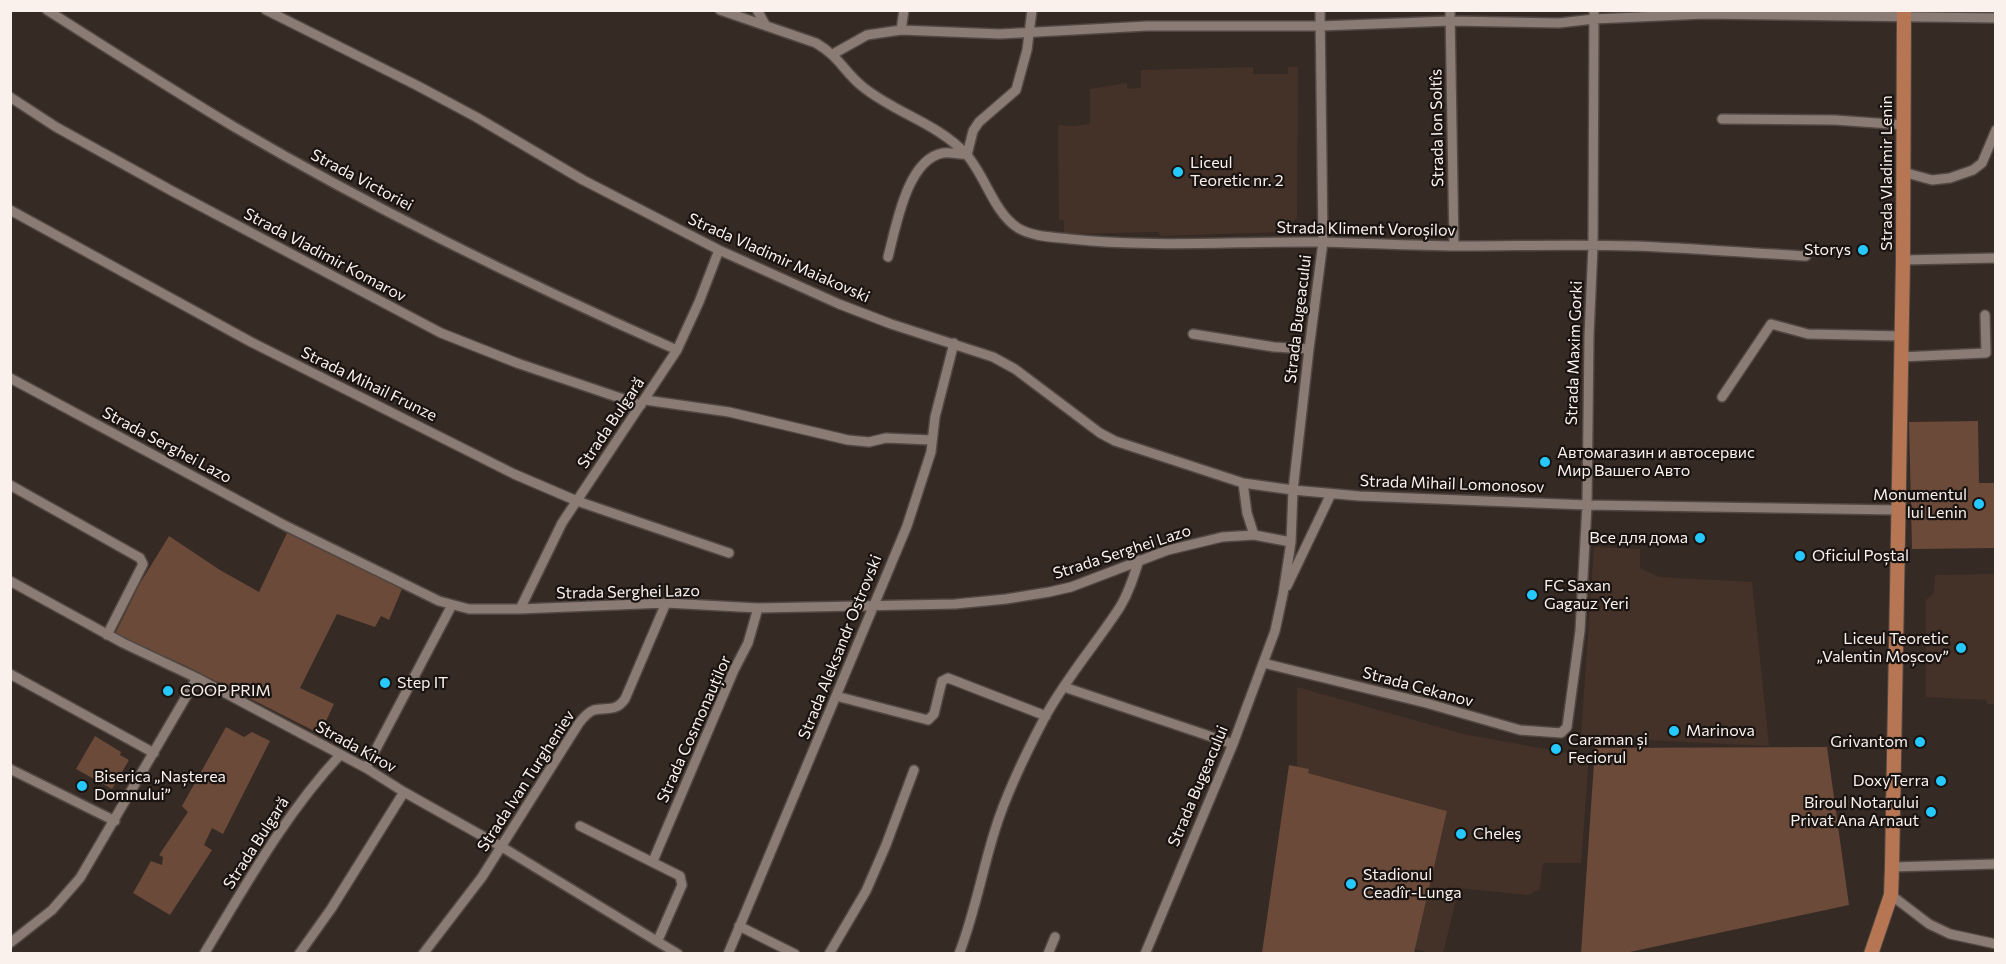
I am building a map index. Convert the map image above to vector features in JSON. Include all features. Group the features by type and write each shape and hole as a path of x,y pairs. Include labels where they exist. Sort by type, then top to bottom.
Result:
{"main road":[{"name":"Strada Vladimir Lenin","path":"1871,954 1891,895 1892,867 1903,260 1904,14"}],"street":[{"name":"Strada Victoriei","path":"47,10 237,128 365,200 522,279 677,350"},
{"name":"Strada Vladimir Maiakovski","path":"266,10 428,92 583,180 719,250 839,304 891,324 993,357 1015,369 1100,433 1115,441 1243,483 1293,490"},
{"name":"Strada Kliment Voroșilov","path":"720,10 816,43 833,54 861,86 882,101 927,124 952,141 967,155 1005,217 1018,228 1034,235 1100,242 1635,246 1806,256"},
{"path":"757,10 766,26"},
{"path":"901,30 904,10"},
{"path":"888,257 907,190 919,169 928,159 944,153 967,155 979,122 1016,90 1028,50 1032,10"},
{"name":"Strada Bugeacului","path":"1145,954 1233,744 1275,631 1283,594 1309,349 1323,242 1320,10"},
{"name":"Strada Ion Soltîs","path":"1450,10 1454,246"},
{"path":"833,54 867,35 901,30 1000,34 1147,26 1321,26 1450,21 1559,23 1594,15 1703,12 1904,14 1995,18"},
{"name":"Strada Maxim Gorki","path":"1565,731 1580,632 1587,505 1593,246 1594,15"},
{"name":"Strada Vladimir Komarov","path":"10,97 56,126 162,185 441,333 517,363 643,403 729,412 848,440 869,442 886,438 931,440"},
{"path":"1722,119 1835,120 1904,125"},
{"path":"1903,172 1932,180 1950,178 1973,170 1982,163 1995,130"},
{"name":"Strada Mihail Frunze","path":"10,210 251,342 514,474 577,501 729,553"},
{"name":"Strada Bulgară","path":"520,609 548,549 577,501 677,350 719,250"},
{"path":"1903,260 1995,258"},
{"path":"1901,357 1986,353 1985,315"},
{"path":"1722,397 1771,324 1808,334 1901,336"},
{"path":"1193,334 1274,347 1309,349"},
{"name":"Strada Aleksandr Ostrovski","path":"728,954 871,607 907,526 931,452 934,417 954,343"},
{"name":"Strada Serghei Lazo","path":"10,378 284,525 439,601 469,609 666,603 758,608 955,604 1006,599 1071,587 1168,550 1222,537 1254,535 1290,542"},
{"path":"1243,483 1247,513 1254,535"},
{"path":"10,485 140,558 143,564 138,576 107,635"},
{"name":"Strada Mihail Lomonosov","path":"1293,490 1331,494 1587,505 1898,510"},
{"name":"Strada Bugeacului","path":"1283,594 1331,494"},
{"path":"959,954 979,893 995,830 1010,789 1046,716 1120,606 1131,586 1139,560"},
{"name":"Strada Kirov","path":"10,581 107,635 197,678 366,768 678,954"},
{"name":"Strada Ivan Turgheniev","path":"423,954 462,905 502,847 579,723 594,710 616,708 625,699 666,603"},
{"path":"366,768 452,605"},
{"name":"Strada Cosmonauților","path":"653,861 734,670 748,643 758,608"},
{"name":"Strada Cekanov","path":"1263,663 1426,703 1520,730 1557,733 1565,731"},
{"path":"10,674 154,753"},
{"path":"10,943 52,910 80,878 197,678"},
{"path":"836,696 928,720 934,714 942,681 948,678 1046,716"},
{"path":"1064,687 1233,744"},
{"name":"Strada Bulgară","path":"204,954 307,792 340,755"},
{"path":"10,769 115,821"},
{"path":"829,954 866,891 914,770"},
{"path":"299,954 331,909 404,792"},
{"path":"580,826 680,876 682,885 658,940"},
{"path":"1892,867 1995,864"},
{"path":"1891,895 1929,924 1950,934 1995,944"},
{"path":"739,926 795,954"},
{"path":"1048,954 1055,937"}],"shaded area":[{"name":"Liceul Teoretic nr. 2","path":"1253,67 1253,74 1288,74 1288,67 1298,67 1297,218 1278,232 1161,236 1158,232 1064,234 1064,220 1059,220 1058,125 1090,124 1090,89 1127,83 1127,89 1141,88 1141,70"},
{"path":"1978,421 1979,483 1995,483 1995,548 1912,549 1909,422"},
{"path":"287,533 402,589 389,620 381,616 375,627 337,614 300,688 334,704 320,734 184,665 115,634 139,585 169,536 220,570 259,592"},
{"path":"1594,547 1640,549 1640,568 1659,577 1752,582 1769,746 1581,737"},
{"name":"Liceul Teoretic „Valentin Moșcov”","path":"1995,574 1995,704 1987,704 1986,700 1926,697 1926,600 1934,593 1935,575"},
{"path":"1297,687 1463,734 1589,757 1581,863 1543,863 1540,889 1528,895 1459,888 1443,953 1430,953 1415,949 1447,811 1307,773 1309,770 1297,766"},
{"path":"226,727 244,737 252,732 270,741 223,834 212,828 204,845 212,850 170,915 133,893 151,861 162,865 163,857 159,855 188,812 182,806"},
{"path":"95,736 121,752 120,755 129,760 112,789 76,769"},
{"path":"1827,747 1849,905 1625,953 1581,953 1595,748"},
{"name":"Stadionul Ceadîr-Lunga","path":"1289,765 1309,769 1308,773 1447,811 1414,953 1262,953"}],"place":[{"name":"Liceul Teoretic nr. 2","path":"1178,172"},
{"name":"Storys","path":"1863,250"},
{"name":"Автомагазин и автосервис Мир Вашего Авто","path":"1545,462"},
{"name":"Monumentul lui Lenin","path":"1979,504"},
{"name":"Все для дома","path":"1700,538"},
{"name":"Oficiul Poștal","path":"1800,556"},
{"name":"FC Saxan Gagauz Yeri","path":"1532,595"},
{"name":"Liceul Teoretic „Valentin Moșcov”","path":"1961,648"},
{"name":"Step IT","path":"385,683"},
{"name":"COOP PRIM","path":"168,691"},
{"name":"Marinova","path":"1674,731"},
{"name":"Grivantom","path":"1920,742"},
{"name":"Caraman și Feciorul","path":"1556,749"},
{"name":"DoxyTerra","path":"1941,781"},
{"name":"Biserica „Nașterea Domnului”","path":"82,786"},
{"name":"Biroul Notarului Privat Ana Arnaut","path":"1931,812"},
{"name":"Cheleş","path":"1461,834"},
{"name":"Stadionul Ceadîr-Lunga","path":"1351,884"}]}
